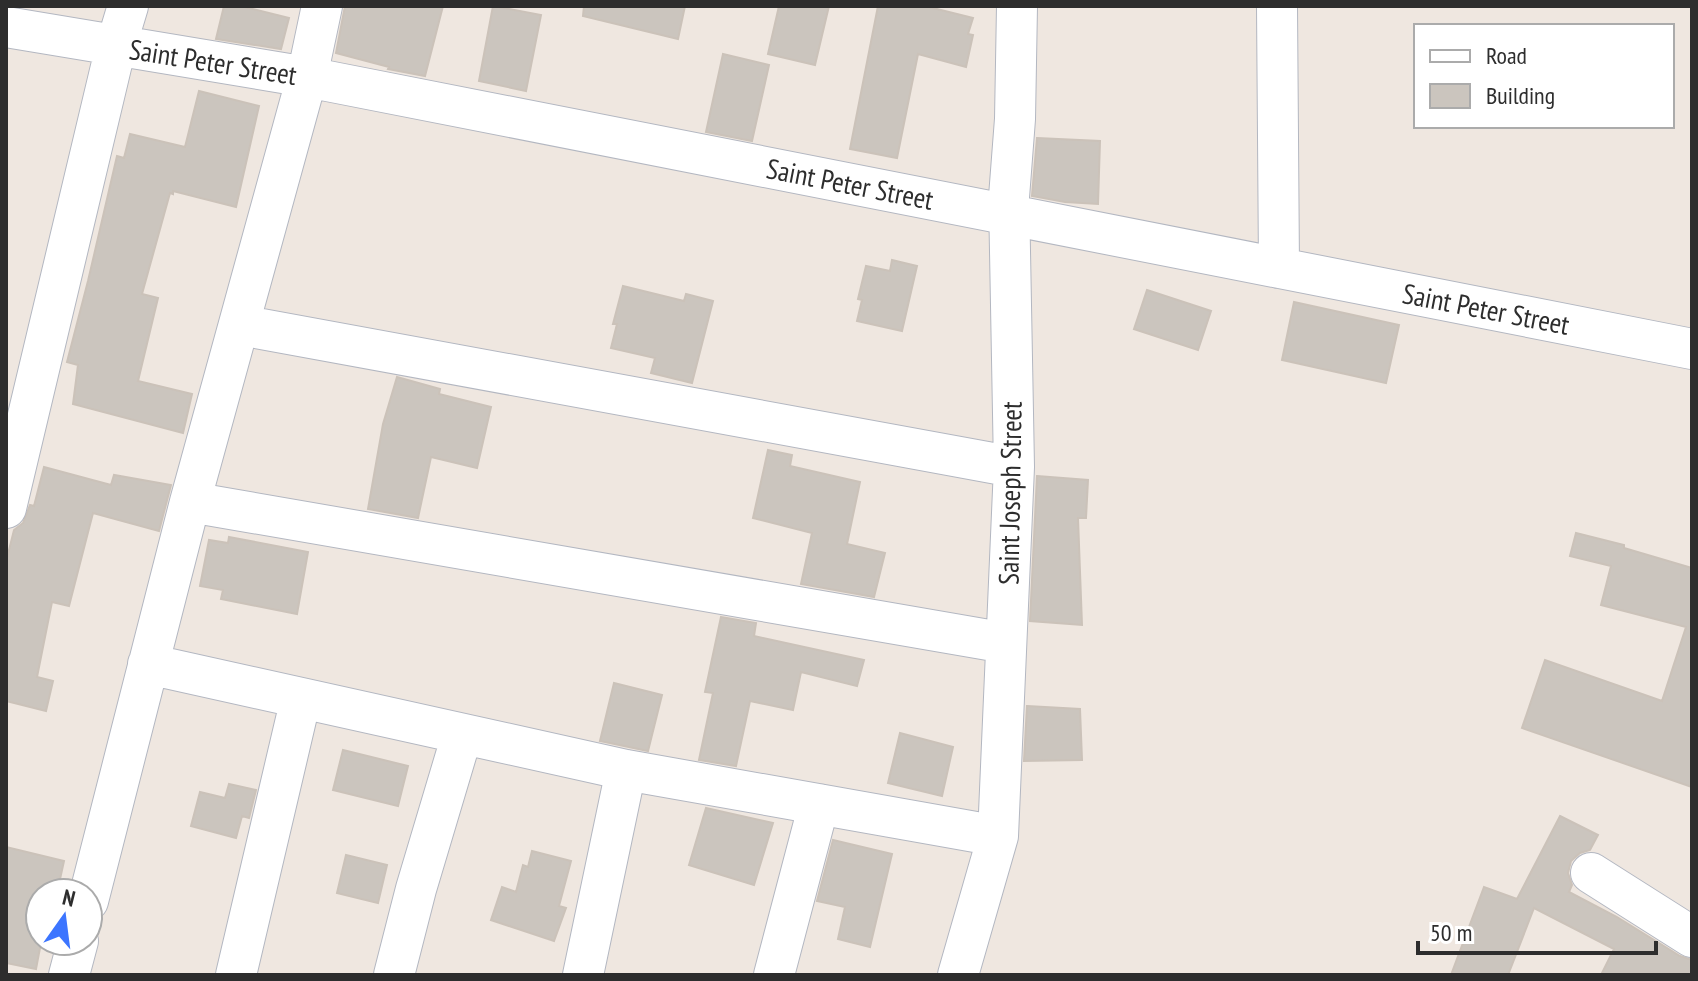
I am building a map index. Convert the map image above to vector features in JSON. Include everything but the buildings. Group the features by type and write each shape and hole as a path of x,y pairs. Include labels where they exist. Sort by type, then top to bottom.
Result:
{"street":[{"path":"8,492 128,6"},
{"path":"94,877 190,502 307,77 322,6"},
{"name":"Saint Joseph Street","path":"958,975 998,836 1014,467 1009,215 1017,6"},
{"path":"1277,6 1279,268"},
{"name":"Saint Peter Street","path":"6,27 307,77 1692,349"},
{"path":"240,325 1014,467"},
{"path":"190,502 1006,643"},
{"path":"148,664 626,770 998,836"},
{"path":"236,975 301,698"},
{"path":"394,975 462,735"},
{"path":"583,975 626,770"},
{"path":"774,975 819,804"},
{"path":"1591,873 1692,937"}]}
